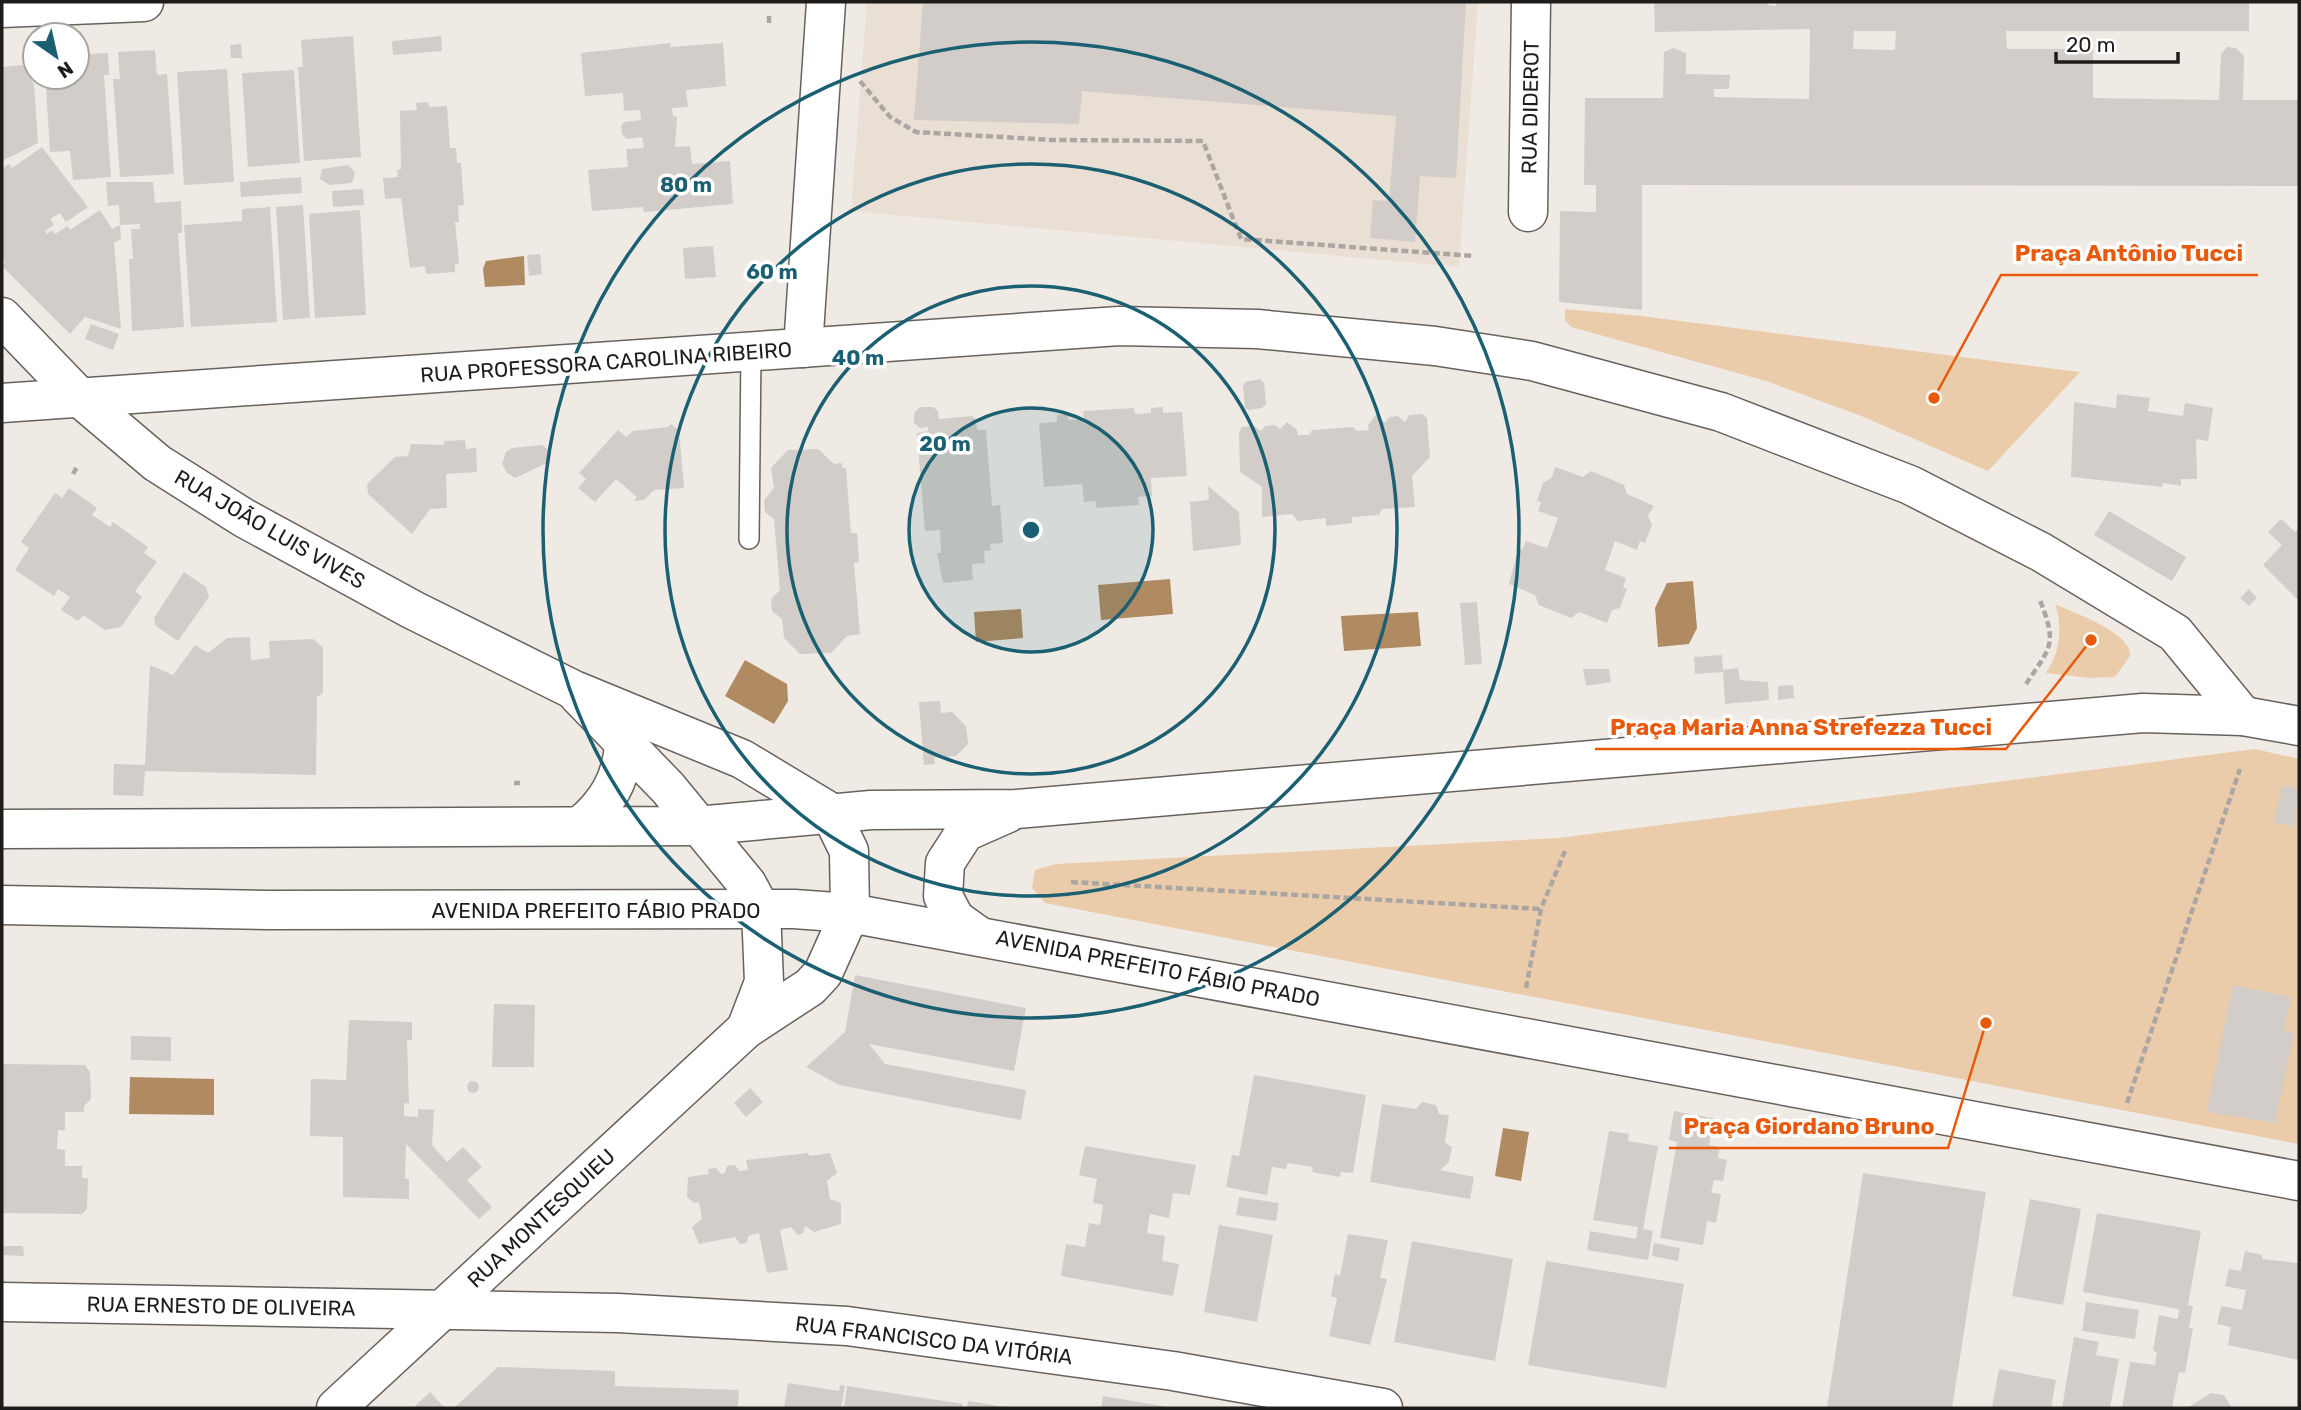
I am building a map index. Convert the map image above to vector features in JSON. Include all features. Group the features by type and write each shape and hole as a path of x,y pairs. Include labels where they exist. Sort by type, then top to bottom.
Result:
{"street":[{"path":"2,8 144,2"},
{"path":"803,348 826,2"},
{"name":"RUA DIDEROT","path":"1528,212 1531,2"},
{"name":"RUA JOÃO LUIS VIVES","path":"2,317 79,397 157,463 244,518 413,610 574,690 742,759 830,812"},
{"name":"RUA PROFESSORA CAROLINA RIBEIRO","path":"2,403 1133,326 1257,329 1435,346 1532,361 1721,412 1824,449 1922,491 2041,552 2175,633 2243,716"},
{"name":"RUA JOÃO LUIS VIVES","path":"574,690 624,746 668,789 747,884 761,909"},
{"path":"2,829 697,826 830,812 912,808 1016,809 2143,713 2243,716 2299,726"},
{"path":"580,826 604,803 622,772 624,746"},
{"path":"976,934 955,919 943,896 945,863 965,832 1016,809"},
{"path":"830,812 849,851 850,913"},
{"name":"AVENIDA PREFEITO FÁBIO PRADO","path":"2,905 270,910 761,909 850,913 976,934 2299,1181"},
{"name":"RUA MONTESQUIEU","path":"746,1029 764,982 761,909"},
{"name":"RUA MONTESQUIEU","path":"336,1408 746,1029 810,988 823,973 850,913"},
{"name":"RUA ERNESTO DE OLIVEIRA","path":"2,1302 439,1311"},
{"name":"RUA FRANCISCO DA VITÓRIA","path":"439,1311 618,1313 847,1326 1159,1369 1383,1408"}],"lane":[{"path":"749,539 751,352"}],"path":[{"path":"769,16 769,26"},
{"path":"858,79 890,117 916,132 1053,140 1203,141 1241,239 1474,256"},
{"path":"73,474 78,465"},
{"path":"2022,690 2051,647 2051,633 2039,597"},
{"path":"2127,1103 2240,769"},
{"path":"1526,988 1541,909 1565,851"},
{"path":"1070,882 1541,909"}],"shaded area":[{"path":"867,2 1478,2 1459,267 851,211"},
{"path":"524,256 525,285 485,287 483,269 486,261"},
{"path":"1565,309 1641,316 2080,372 1988,471 1859,415 1766,381 1571,327 1565,320"},
{"path":"1170,579 1173,614 1101,620 1098,585"},
{"path":"1693,581 1697,628 1689,644 1658,647 1655,608 1667,583"},
{"path":"2055,604 2101,625 2122,639 2130,656 2115,677 2090,678 2046,673 2059,640"},
{"path":"1021,609 1023,638 976,642 974,612"},
{"path":"1418,612 1421,646 1344,651 1341,616"},
{"path":"745,660 787,684 788,701 774,724 725,696"},
{"path":"2255,749 2299,759 2299,1144 1045,903 1032,888 1035,870 1056,864 1559,838"},
{"path":"130,1077 214,1079 214,1115 129,1114"},
{"path":"1503,1128 1529,1132 1521,1181 1495,1176"}],"building":[{"path":"923,2 1466,2 1456,178 1420,176 1415,242 1370,238 1373,200 1389,201 1396,116 1082,91 1079,124 914,120"},
{"path":"1654,2 1768,2 1768,5 1776,6 1776,2 2249,2 2249,31 2006,31 2007,49 2093,49 2093,98 2219,100 2221,54 2227,47 2236,48 2244,56 2243,100 2299,100 2299,186 1642,185 1642,310 1559,302 1560,211 1596,212 1596,185 1584,185 1585,98 1663,98 1664,52 1673,48 1686,53 1686,74 1730,75 1729,89 1714,89 1714,97 1809,99 1810,29 1655,32","holes":["1854,31 1896,31 1895,50 1853,49"]},
{"path":"353,36 361,157 304,161 298,67 303,67 301,40"},
{"path":"441,36 442,51 393,55 392,41"},
{"path":"671,43 670,47 723,43 726,86 686,90 688,107 672,108 673,116 677,117 675,147 690,146 692,164 730,161 733,204 644,212 643,207 592,211 588,170 628,167 626,149 644,148 642,137 627,139 622,134 621,126 624,122 641,120 640,110 624,111 623,93 585,96 581,53"},
{"path":"241,44 242,58 231,58 230,45"},
{"path":"155,50 157,75 167,74 174,174 120,177 113,79 120,79 118,52"},
{"path":"108,53 109,75 104,75 111,177 73,180 70,151 50,152 46,91 91,91 91,54"},
{"path":"21,65 21,91 34,91 38,143 2,161 2,67"},
{"path":"227,69 234,182 184,185 177,72"},
{"path":"294,70 300,163 248,167 242,73"},
{"path":"428,102 429,107 447,106 450,148 456,148 457,163 461,163 464,205 458,206 459,222 455,222 459,264 455,264 455,272 426,274 425,266 410,268 401,198 385,199 383,178 398,177 397,170 401,169 400,111 417,110 416,103"},
{"path":"42,147 88,207 66,222 60,213 50,219 54,225 45,231 47,234 52,230 55,234 68,226 70,230 100,210 112,229 120,225 121,239 114,243 121,329 85,317 70,334 2,266 5,262 2,258 2,169 9,164 12,168"},
{"path":"348,165 355,172 352,183 330,185 320,179 322,169"},
{"path":"301,177 302,193 241,197 240,182"},
{"path":"106,182 153,182 155,203 181,201 182,233 178,233 184,327 132,331 129,259 133,259 131,229 140,229 140,224 120,225 119,205 108,206"},
{"path":"363,189 364,205 333,207 332,191"},
{"path":"303,205 310,318 283,320 276,207"},
{"path":"270,207 277,322 191,327 184,225 242,221 242,209"},
{"path":"360,210 366,315 315,318 309,214"},
{"path":"713,246 716,277 685,279 683,248"},
{"path":"540,254 542,274 529,276 527,255"},
{"path":"91,324 119,334 113,350 85,339"},
{"path":"1260,379 1264,383 1266,404 1262,408 1249,410 1245,408 1243,387 1245,382"},
{"path":"2117,394 2150,398 2148,411 2183,416 2185,403 2213,408 2208,441 2196,439 2197,479 2181,479 2181,486 2163,483 2162,487 2071,477 2074,402 2116,408"},
{"path":"920,407 933,407 938,411 939,419 972,416 976,420 977,430 986,430 992,506 1000,505 1003,543 990,544 991,550 984,551 985,563 972,564 973,580 943,583 937,553 941,553 940,530 925,531 917,433 928,431 928,427 920,428 914,423 914,413"},
{"path":"1163,407 1163,413 1182,412 1187,476 1151,478 1152,496 1138,497 1139,505 1096,508 1096,501 1084,502 1082,484 1044,487 1039,423 1057,422 1057,415 1068,414 1068,420 1084,419 1083,411 1134,408 1135,414 1151,413 1151,408"},
{"path":"1422,414 1427,418 1430,457 1412,476 1415,507 1382,509 1379,515 1352,517 1352,523 1326,526 1326,518 1298,521 1292,514 1262,517 1262,487 1240,472 1239,432 1242,427 1254,426 1261,431 1265,426 1275,425 1280,429 1287,422 1297,430 1298,435 1309,435 1312,430 1353,427 1357,431 1369,430 1368,425 1376,415 1385,423 1389,417 1398,416 1405,422 1409,415"},
{"path":"671,424 679,430 684,488 654,490 644,500 634,501 637,497 616,479 595,502 578,488 586,479 579,473 618,430 626,437 633,431 668,427"},
{"path":"465,440 466,449 476,448 477,472 446,474 447,508 430,509 412,534 368,494 367,484 395,457 408,456 411,444 444,445 444,441"},
{"path":"542,445 551,452 549,462 515,478 507,473 502,464 506,452 512,448"},
{"path":"818,449 834,464 842,463 842,468 846,468 851,533 857,533 859,562 854,563 860,634 847,636 831,653 800,654 784,638 782,619 772,611 771,599 780,590 774,519 765,512 764,500 774,488 771,468 788,450"},
{"path":"1555,467 1583,477 1591,471 1624,485 1627,494 1654,506 1648,516 1652,525 1645,543 1640,541 1637,550 1615,541 1605,570 1626,578 1623,588 1627,588 1620,608 1612,610 1607,623 1579,612 1571,618 1539,605 1535,595 1509,584 1518,549 1522,550 1526,541 1547,548 1558,518 1538,511 1541,502 1537,501 1543,483 1552,477"},
{"path":"1208,486 1239,512 1241,545 1193,551 1190,502 1209,500"},
{"path":"69,488 97,508 92,515 110,527 113,522 148,547 144,553 157,562 135,591 142,597 121,627 105,630 83,615 78,621 61,610 70,597 58,589 54,596 15,570 29,548 21,542 55,493 62,498"},
{"path":"2109,511 2186,557 2172,581 2094,535"},
{"path":"2281,519 2295,532 2299,528 2299,601 2263,565 2282,545 2268,532"},
{"path":"184,572 206,587 209,597 178,641 156,626 154,618"},
{"path":"2249,589 2257,598 2249,606 2240,598"},
{"path":"1477,602 1482,664 1465,665 1460,603"},
{"path":"250,637 251,660 270,658 269,641 313,639 323,648 323,693 317,697 316,775 145,771 143,796 113,795 114,764 145,765 150,665 173,675 195,645 208,653 227,638"},
{"path":"1722,655 1723,672 1695,674 1694,657"},
{"path":"1738,668 1740,680 1768,682 1769,700 1725,704 1723,670"},
{"path":"1583,669 1609,669 1611,682 1586,686"},
{"path":"1793,685 1794,698 1778,700 1778,686"},
{"path":"940,701 941,713 952,712 966,726 968,744 956,756 934,758 935,764 924,765 919,702"},
{"path":"2282,786 2299,788 2294,827 2274,822"},
{"path":"855,975 1026,1008 1014,1071 869,1044 885,1064 1026,1090 1021,1120 839,1085 806,1067 845,1032"},
{"path":"2233,985 2291,997 2284,1030 2294,1032 2275,1123 2207,1112"},
{"path":"494,1004 535,1005 534,1067 492,1067"},
{"path":"349,1020 412,1022 412,1040 407,1040 409,1104 404,1103 404,1116 418,1117 418,1109 434,1110 432,1145 447,1162 463,1147 482,1167 467,1180 492,1207 479,1219 406,1144 405,1179 409,1179 409,1199 343,1197 343,1137 310,1136 311,1079 346,1080"},
{"path":"131,1036 171,1037 171,1061 131,1060"},
{"path":"2,1064 85,1065 90,1072 91,1099 84,1106 84,1112 65,1112 65,1130 58,1130 57,1149 65,1150 65,1166 82,1166 82,1178 88,1178 87,1209 82,1214 2,1213"},
{"path":"1254,1075 1366,1095 1353,1173 1341,1172 1340,1177 1312,1172 1313,1167 1288,1163 1286,1169 1272,1167 1267,1195 1226,1187 1232,1155 1239,1156"},
{"path":"473,1081 479,1087 473,1093 467,1087"},
{"path":"750,1088 763,1102 746,1117 734,1103"},
{"path":"1422,1102 1436,1105 1439,1114 1449,1115 1445,1142 1452,1147 1449,1162 1440,1170 1474,1177 1470,1199 1370,1182 1382,1104 1416,1109"},
{"path":"1674,1111 1734,1122 1733,1129 1712,1125 1709,1145 1720,1147 1718,1158 1727,1160 1723,1181 1714,1180 1711,1193 1721,1194 1716,1223 1707,1221 1703,1245 1660,1238 1677,1142 1669,1140"},
{"path":"1609,1131 1629,1134 1628,1141 1658,1146 1643,1229 1653,1231 1648,1260 1587,1250 1590,1231 1636,1239 1638,1227 1593,1220"},
{"path":"1085,1146 1196,1165 1190,1195 1173,1193 1169,1218 1150,1214 1147,1233 1165,1236 1162,1261 1179,1264 1173,1296 1061,1276 1066,1244 1085,1247 1089,1223 1100,1225 1103,1205 1093,1203 1097,1179 1079,1175"},
{"path":"808,1153 809,1156 830,1153 837,1173 827,1181 830,1199 841,1203 841,1224 814,1232 805,1226 803,1233 798,1235 791,1227 780,1230 788,1270 767,1273 759,1233 748,1236 747,1243 740,1244 735,1237 699,1244 692,1227 702,1219 699,1202 694,1203 687,1197 688,1177 709,1174 708,1169 716,1168 721,1174 725,1173 727,1166 735,1165 739,1171 748,1170 746,1160"},
{"path":"1863,1173 1986,1192 1952,1408 1827,1408"},
{"path":"1239,1197 1279,1203 1276,1221 1236,1215"},
{"path":"2030,1199 2081,1209 2063,1305 2012,1296"},
{"path":"2097,1213 2201,1231 2188,1305 2193,1306 2189,1328 2193,1328 2185,1373 2179,1372 2172,1408 2122,1408 2130,1362 2155,1365 2157,1352 2153,1351 2159,1315 2178,1319 2179,1309 2083,1292"},
{"path":"1219,1225 1273,1235 1257,1322 1204,1312"},
{"path":"1348,1234 1388,1240 1380,1278 1387,1279 1370,1345 1329,1336 1337,1298 1331,1296 1335,1274 1340,1276"},
{"path":"1412,1241 1513,1259 1495,1361 1394,1342"},
{"path":"1654,1243 1680,1248 1678,1261 1652,1256"},
{"path":"2,1246 23,1246 24,1256 2,1255"},
{"path":"2245,1251 2262,1255 2262,1259 2297,1263 2299,1266 2299,1360 2228,1345 2231,1327 2217,1324 2221,1306 2242,1310 2246,1290 2225,1286 2229,1269 2241,1271"},
{"path":"1546,1261 1684,1284 1666,1388 1528,1365"},
{"path":"2086,1302 2139,1310 2135,1339 2082,1331"},
{"path":"2074,1337 2099,1342 2096,1355 2119,1359 2110,1408 2062,1408"},
{"path":"498,1367 615,1371 615,1386 739,1390 738,1408 454,1408"},
{"path":"1999,1369 2056,1380 2051,1408 1992,1408"},
{"path":"788,1383 839,1391 840,1385 845,1386 841,1408 784,1408"},
{"path":"847,1386 963,1404 962,1408 844,1408"},
{"path":"430,1392 445,1408 413,1408"},
{"path":"2211,1393 2224,1395 2232,1408 2187,1408"},
{"path":"1103,1396 1163,1406 1163,1408 1101,1408"},
{"path":"968,1401 1005,1407 1005,1408 967,1408"}],"place":[{"name":"Praça Antônio Tucci","path":"1934,398"},
{"name":"Praça Maria Anna Strefezza Tucci","path":"2091,640"},
{"name":"Praça Giordano Bruno","path":"1986,1023"}]}
